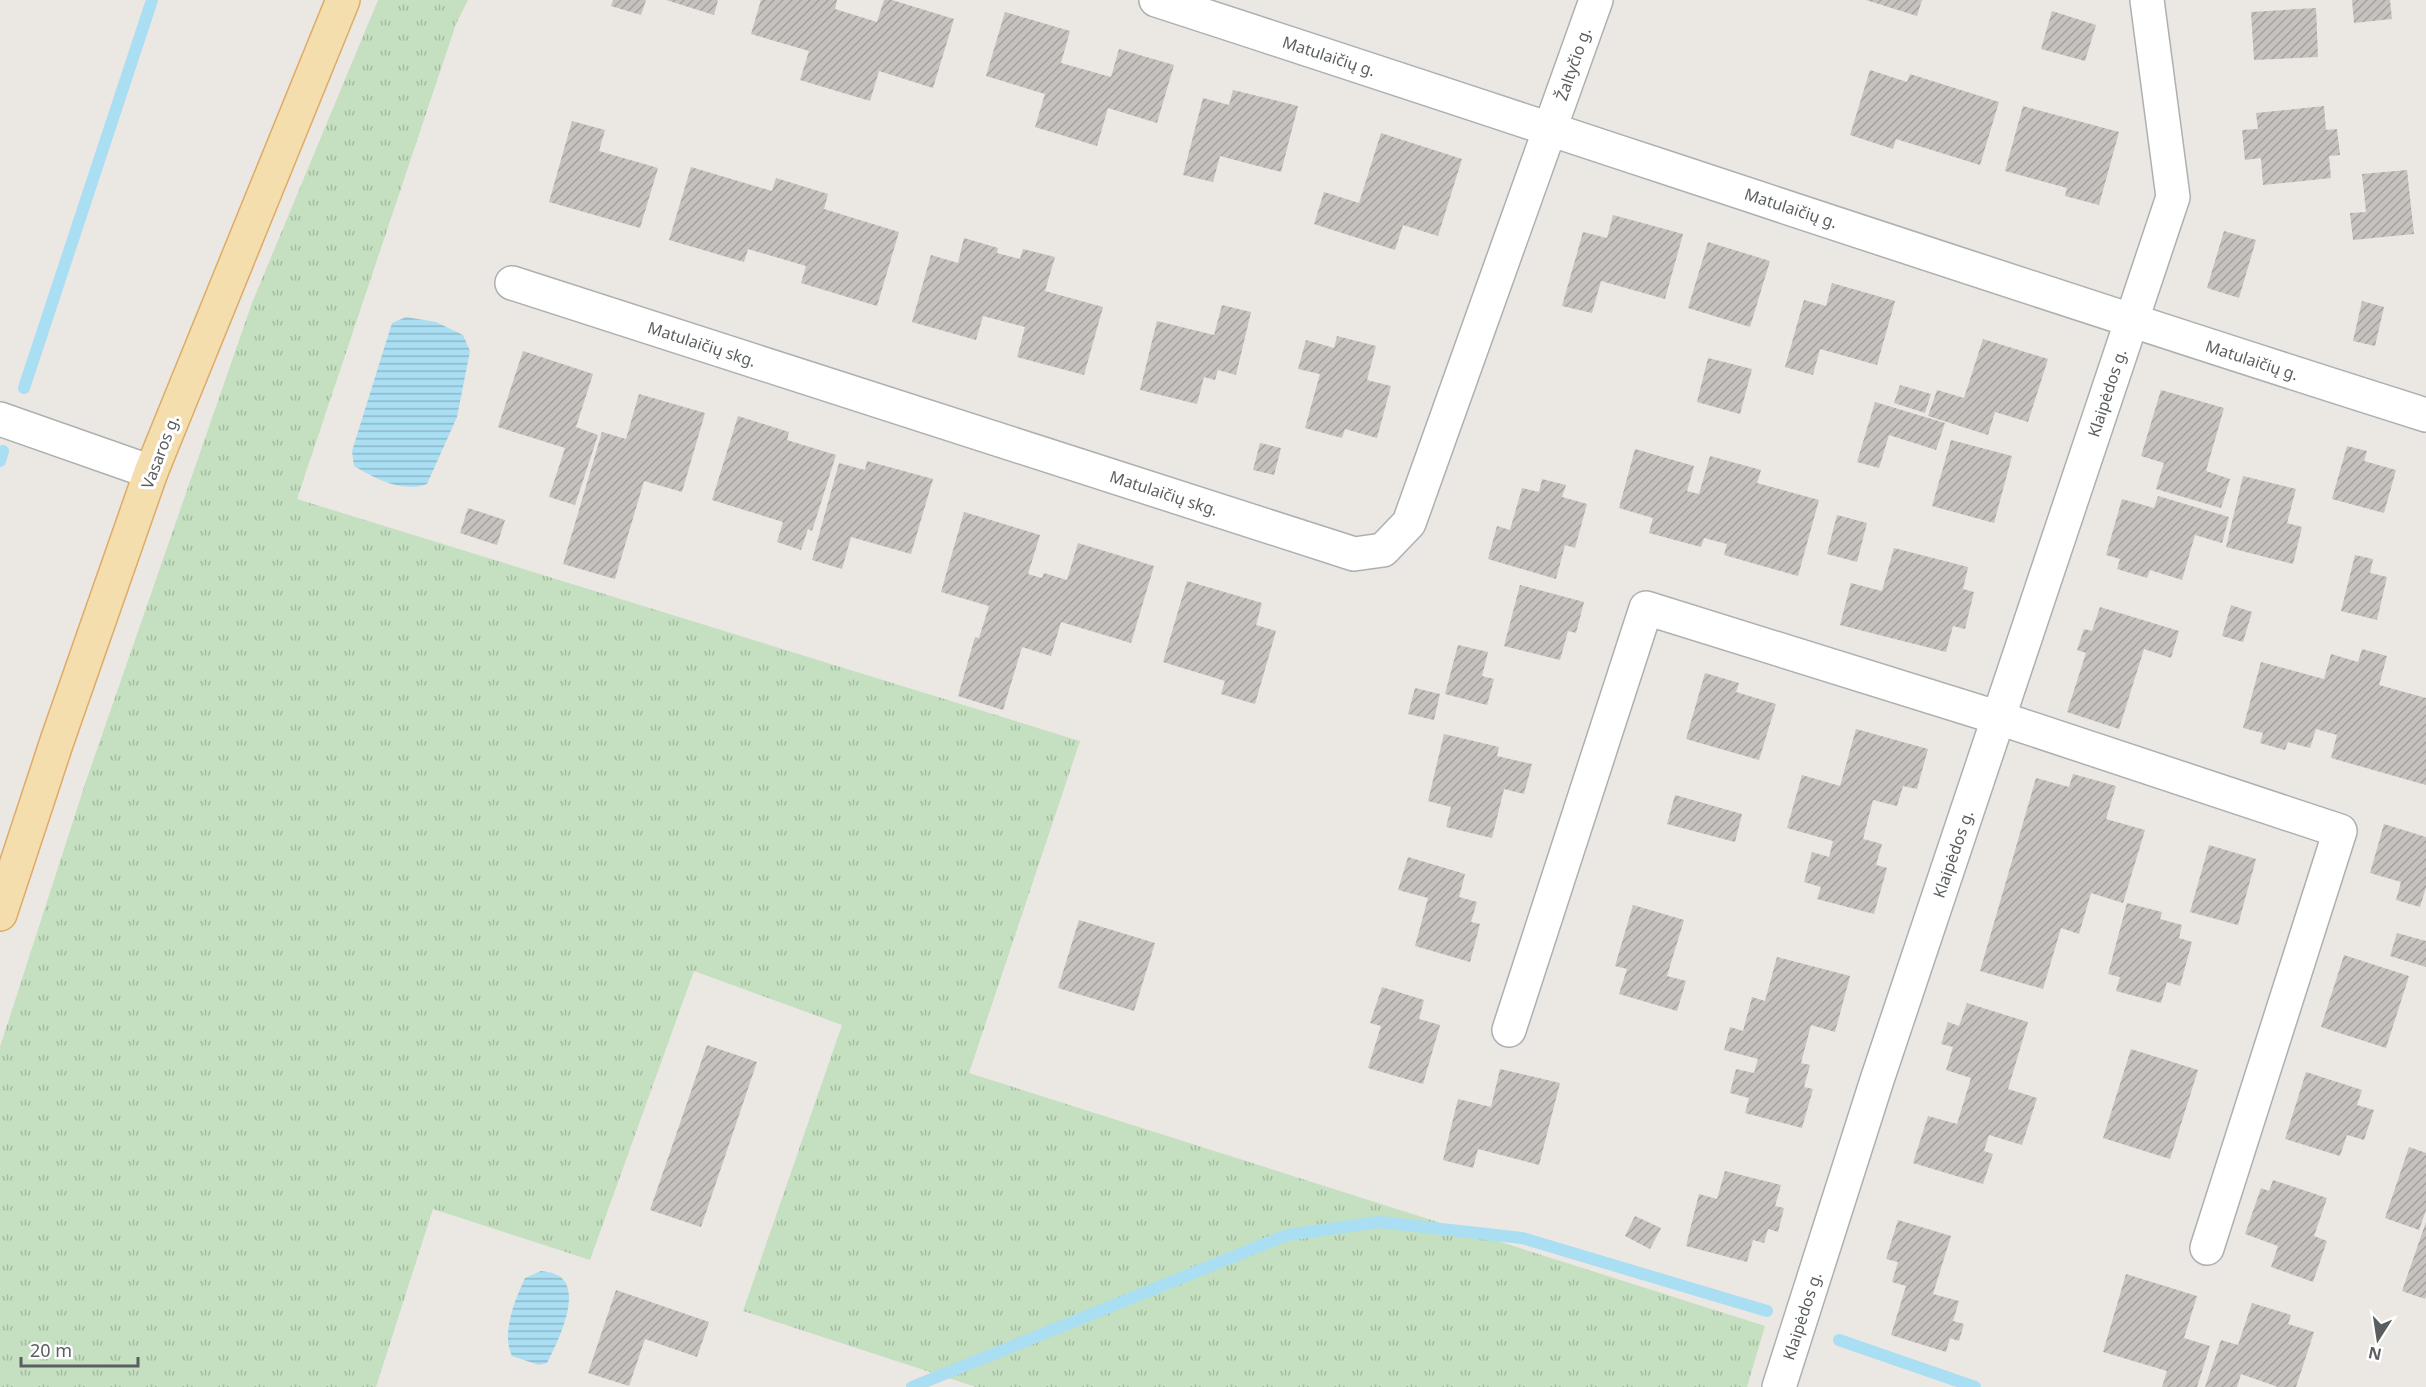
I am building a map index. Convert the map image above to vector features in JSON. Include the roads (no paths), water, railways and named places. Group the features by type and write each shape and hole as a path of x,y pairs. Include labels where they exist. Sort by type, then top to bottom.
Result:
{"main road":[{"name":"Vasaros g.","path":"0,914 57,741 151,472 343,0"}],"street":[{"name":"Matulaičių g.","path":"1156,0 1551,128 2130,322 2426,415"},
{"name":"Žaltyčio g.","path":"1551,128 1596,0"},
{"name":"Klaipėdos g.","path":"1779,1387 1877,1080 2173,197 2147,0"},
{"name":"Matulaičių skg.","path":"512,283 1354,554 1383,550 1409,523 1551,128"},
{"path":"0,419 151,472"},
{"path":"1509,1030 1646,608 1999,718 2340,831 2207,1248"}],"water":[{"path":"406,317 436,322 463,335 470,351 457,417 427,484 408,487 380,480 354,466 352,451 392,323"},
{"path":"541,1271 553,1273 564,1280 569,1302 562,1330 547,1363 539,1365 512,1356 508,1337 514,1306 525,1278"}],"waterway":[{"path":"24,388 152,0"},
{"path":"0,461 3,451"},
{"path":"912,1387 1287,1235 1379,1222 1522,1238 1767,1311"},
{"path":"1839,1340 1975,1387"}]}
